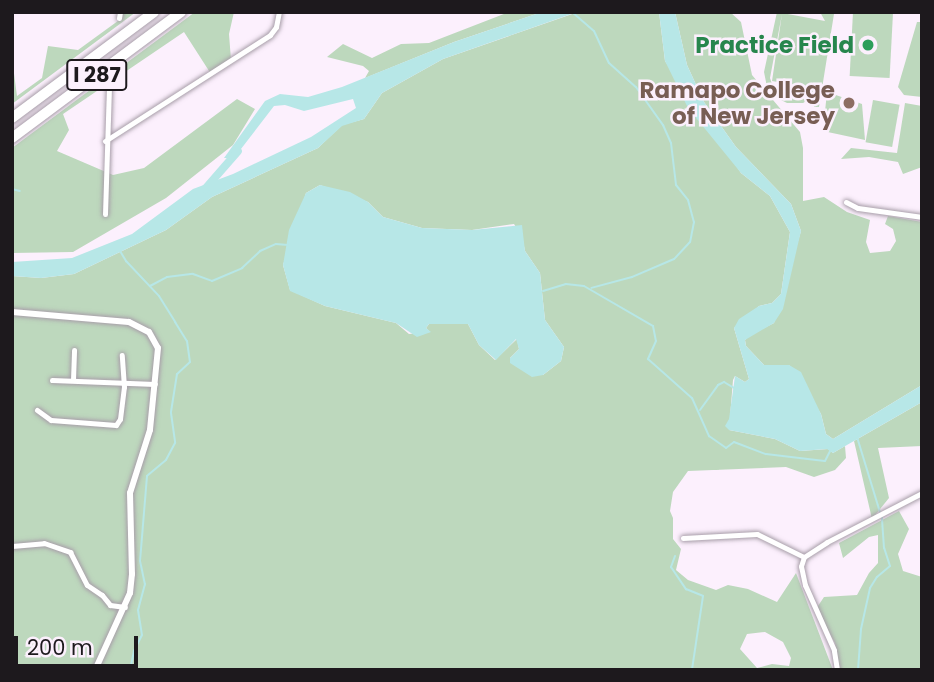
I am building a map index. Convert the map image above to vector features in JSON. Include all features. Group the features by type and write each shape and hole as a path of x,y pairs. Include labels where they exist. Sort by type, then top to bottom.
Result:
{"highway":[{"name":"I 287","path":"12,118 154,12"},
{"name":"I 287","path":"12,138 181,12"}],"street":[{"path":"106,141 270,35 276,27 279,12"},
{"path":"105,214 109,85"},
{"path":"846,202 858,208 922,217"},
{"path":"12,312 60,314 139,325 152,337 158,348 150,430 130,493 132,574 125,607 95,670"},
{"path":"73,380 74,350"},
{"path":"37,411 51,420 114,426 120,418 123,381 121,355"},
{"path":"52,380 155,384"},
{"path":"837,670 831,642 805,585 801,571 804,557 922,493"},
{"path":"683,538 757,534 804,557"},
{"path":"12,546 44,543 70,552 87,585 102,595 110,605 125,607"}],"shaded area":[{"path":"123,12 136,12 12,104 12,58 17,96 42,78 48,46 78,50 122,18"},
{"path":"195,12 234,12 229,34 231,60 211,74 184,32 63,114 69,130 57,151 113,175 144,168 237,99 255,109 233,145 166,198 73,252 12,253 12,148"},
{"path":"509,12 542,12 454,42 365,78 369,71 363,66 327,57 343,44 372,58 401,44 429,43"},
{"path":"542,12 577,12 443,59 382,93 364,119 342,126 318,148 212,197 166,230 74,274 41,278 12,276 12,262 72,258 132,234 193,189 233,174 311,137 356,108 353,99 304,111 285,105 274,106 234,158 224,158 265,101 280,94 308,97 342,87 454,42"},
{"path":"578,12 659,12 665,61 741,173 770,196 790,232 781,294 772,303 759,306 734,328 749,379 745,382 735,376 733,380 729,430 775,439 800,451 828,449 833,453 845,446 846,458 835,470 814,477 786,467 688,471 673,492 670,511 673,518 673,539 681,549 676,570 688,580 716,590 728,585 748,589 777,602 796,573 833,670 12,670 12,276 41,278 74,274 166,230 212,197 318,148 342,125 364,119 382,93 443,59","holes":["320,185 368,202 383,217 422,228 472,230 514,224 522,236 525,251 540,273 545,320 564,347 561,361 543,375 510,358 519,349 517,339 495,360 479,345 468,324 429,324 426,328 430,332 409,334 396,323 325,306 290,290 283,265 306,193","765,632 783,642 791,658 789,666 772,664 757,668 740,649 747,634"]},
{"path":"659,12 675,12 687,65 704,102 736,147 791,204 801,231 783,309 774,323 745,340 746,346 764,365 789,365 801,372 821,414 826,434 833,439 922,385 922,402 833,453 827,449 800,451 775,439 729,430 725,426 729,419 735,376 745,382 749,379 734,328 739,319 759,306 772,303 781,294 790,232 770,196 741,173 688,108 665,61"},
{"path":"675,12 730,12 741,22 752,75 800,132 803,148 803,201 824,197 847,212 870,220 866,242 870,253 890,251 896,241 893,229 885,224 888,216 922,222 922,385 833,439 826,434 821,414 789,365 764,365 746,346 745,340 750,335 774,323 801,231 791,204 736,147 704,102 687,65"},
{"path":"777,12 825,21 820,12 834,14 819,107 814,107 815,96 803,103 787,103 775,97 767,87 764,72","holes":["782,14 772,81 814,88 798,99 780,94 773,87 770,78"]},
{"name":"Practice Field","path":"853,12 893,14 890,78 850,76"},
{"path":"917,22 922,22 922,97 904,95 898,87"},
{"path":"827,92 862,104 865,140 823,131"},
{"path":"873,100 900,105 892,147 866,142"},
{"path":"905,103 922,106 922,167 903,174 898,162 869,157 841,159 851,148 897,153"},
{"path":"320,185 350,192 368,202 383,217 422,228 472,230 522,225 525,251 540,273 545,320 564,347 561,361 543,375 532,377 510,363 510,358 519,349 516,339 496,360 479,345 468,324 429,324 426,328 431,332 417,337 396,323 325,306 290,291 283,265 289,230 306,193"},
{"path":"922,402 922,446 878,448 889,498 872,519 854,441"},
{"path":"899,511 909,529 898,554 903,571 922,577 922,670 840,670 835,643 816,609 824,597 857,595 878,563 878,535 869,537 843,558 839,543"}],"waterway":[{"path":"572,12 594,31 609,63 636,87 663,125 671,143 676,185 688,200 694,222 690,242 674,259 632,277 591,288"},
{"path":"205,189 238,151"},
{"path":"12,189 20,191"},
{"path":"150,286 167,277 193,274 212,281 242,268 260,251 276,244 288,245"},
{"path":"120,251 159,296 187,341 190,362 177,374 171,413 175,443 166,460 147,476 140,561 145,584 138,610 142,635 134,651 130,670"},
{"path":"543,291 566,284 584,286 653,326 656,341 648,359 692,398 709,436 726,448 734,442 766,454 825,461 830,451"},
{"path":"700,410 718,385 724,382 734,388"},
{"path":"857,437 880,512"},
{"path":"858,670 861,629 870,588 877,577 890,566 884,548 882,517"},
{"path":"675,556 671,567 686,589 703,596 692,670"}],"place":[{"name":"Practice Field","path":"868,45"},
{"name":"Ramapo College of New Jersey","path":"849,103"}]}
